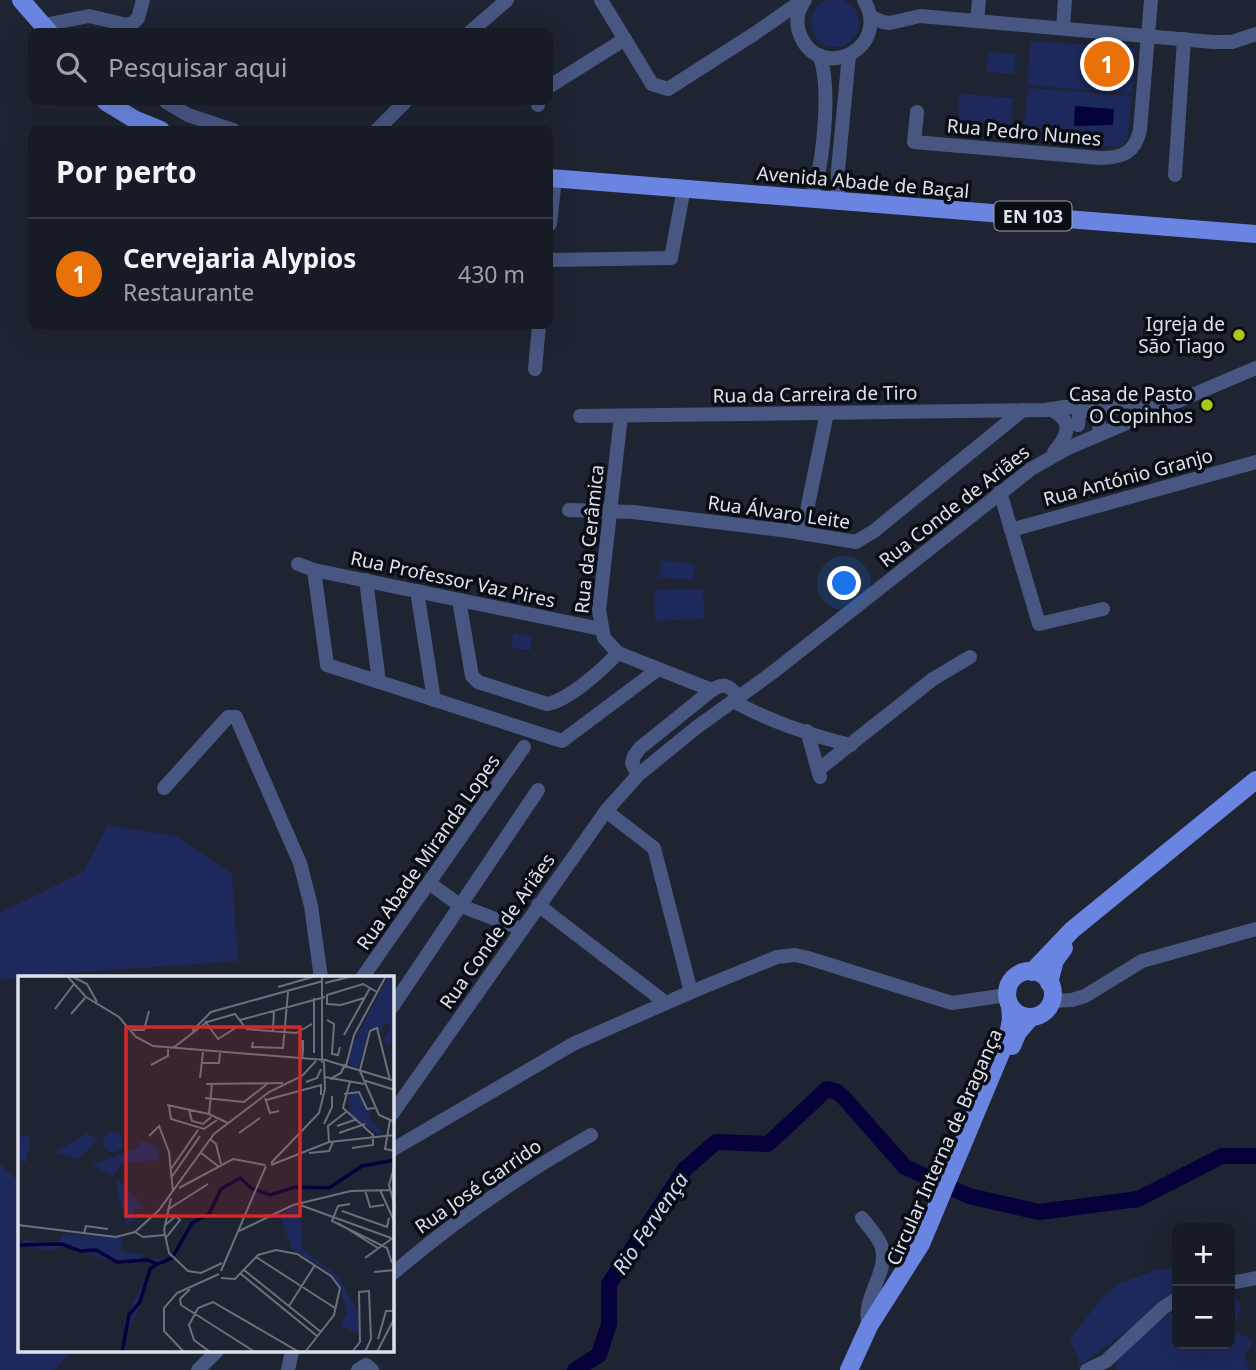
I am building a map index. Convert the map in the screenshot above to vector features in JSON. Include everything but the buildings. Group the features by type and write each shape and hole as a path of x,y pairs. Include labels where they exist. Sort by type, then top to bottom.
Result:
{"main road":[{"path":"11,0 42,28"},
{"path":"22,0 42,28"},
{"path":"111,105 152,126"},
{"path":"126,105 156,126"},
{"name":"Avenida Abade de Baçal","path":"553,178 1256,234"},
{"path":"1032,972 1072,930 1256,780"},
{"path":"1049,983 1055,960 1073,939 1256,788"},
{"path":"1039,973 1049,983 1052,1001 1042,1014 1031,1017 1019,1014 1009,1000 1008,988 1017,975 1039,973"},
{"name":"Circular Interna de Bragança","path":"857,1370 878,1322 918,1263 1008,1037 1011,1018 1009,1000"},
{"name":"Circular Interna de Bragança","path":"970,1136 1017,1034 1031,1017"},
{"name":"Circular Interna de Bragança","path":"849,1370 869,1326 931,1229"}],"street":[{"path":"47,28 89,16 127,25 134,23 143,0"},
{"path":"474,28 495,0"},
{"path":"474,28 507,0"},
{"path":"601,0 652,84 668,89 804,0"},
{"path":"804,0 797,24 804,42 819,55 829,58 849,55 901,21"},
{"path":"861,46 867,37 871,17 864,0"},
{"path":"977,21 979,0"},
{"path":"1063,28 1065,0"},
{"name":"Rua Pedro Nunes","path":"916,112 914,142 1100,158 1123,156 1132,150 1140,130 1151,0"},
{"path":"871,17 883,22 920,16 1184,39 1232,41 1256,34"},
{"path":"754,34 780,22 797,24"},
{"path":"553,84 625,38"},
{"path":"1175,175 1184,39"},
{"path":"811,199 819,167 826,89 819,55"},
{"path":"838,201 844,89 849,55"},
{"path":"171,105 188,115 221,126"},
{"path":"384,125 402,105"},
{"path":"553,260 671,258 684,188"},
{"path":"535,369 539,329"},
{"name":"Rua Conde de Ariães","path":"394,1111 606,811 638,775 772,673 1000,492 1050,457 1256,368"},
{"path":"1055,412 1070,418 1078,425 1095,436 1099,417 1088,407 1079,414 1078,425"},
{"name":"Rua da Carreira de Tiro","path":"580,416 1023,410 1055,412 1088,407 1166,408"},
{"name":"Rua Álvaro Leite","path":"569,510 610,510 806,534 848,542 861,541 1023,410"},
{"path":"1050,457 1066,434 1066,424 1055,412"},
{"path":"806,534 808,505 827,413"},
{"name":"Rua da Cerâmica","path":"618,653 604,638 599,610 621,416"},
{"name":"Rua António Granjo","path":"1011,530 1256,462"},
{"path":"1000,492 1039,624 1103,609"},
{"name":"Rua Professor Vaz Pires","path":"298,564 314,570 601,629"},
{"path":"314,570 327,665 562,741 657,670"},
{"path":"366,580 379,682"},
{"path":"416,591 433,700"},
{"path":"459,600 472,676 478,682 547,704 558,702 608,664 618,653 657,670 717,690 731,687 729,704"},
{"path":"807,731 820,774 851,745 933,679 970,657"},
{"path":"638,775 632,763 640,748 717,690 772,673"},
{"path":"717,690 729,704 851,745"},
{"path":"164,788 228,717 236,717 300,863 311,906 321,976"},
{"name":"Rua Abade Miranda Lopes","path":"363,976 524,747"},
{"path":"394,1004 538,790"},
{"path":"606,811 654,848 691,992"},
{"path":"429,883 461,906 522,929"},
{"path":"538,905 666,1003"},
{"path":"1052,1001 1085,996 1142,961 1256,929"},
{"path":"394,1149 573,1044 776,957 786,955 808,958 952,1003 1009,1000"},
{"name":"Rua José Garrido","path":"394,1272 480,1204 554,1155 591,1135"},
{"path":"862,1218 880,1244 882,1252 881,1266 867,1312 869,1326"},
{"path":"1235,1282 1256,1278"},
{"path":"1235,1282 1256,1287"},
{"path":"1087,1370 1106,1361 1172,1302"},
{"path":"198,1370 217,1352"},
{"path":"358,1370 366,1365 372,1370"}],"shaded area":[{"path":"835,-1 852,6 859,23 852,40 835,47 818,40 811,23 818,6"},
{"path":"1030,41 1135,48 1132,94 1027,85"},
{"path":"988,52 1016,54 1014,74 987,72"},
{"path":"1028,88 1132,96 1127,140 1121,146 1114,147 1023,139"},
{"path":"959,94 1013,98 1011,125 958,121"},
{"path":"1075,106 1114,109 1113,125 1074,126"},
{"path":"661,560 695,564 693,580 659,577"},
{"path":"703,589 704,619 655,621 654,590"},
{"path":"513,634 532,636 531,650 512,648"},
{"path":"108,825 175,836 232,874 238,961 18,976 0,980 0,913 83,872"},
{"path":"0,1164 18,1181 18,1352 71,1352 54,1370 0,1370"},
{"path":"1160,1269 1172,1269 1172,1299 1077,1367 1079,1359 1069,1340 1103,1297 1120,1283"},
{"path":"1235,1295 1241,1305 1235,1327"},
{"path":"1172,1312 1172,1349 1235,1349 1235,1332 1254,1341 1244,1355 1250,1370 1118,1370 1116,1362 1150,1327"}],"waterway":[{"name":"Rio Fervença","path":"575,1370 599,1355 609,1324 609,1284 685,1169 716,1142 768,1144 827,1089 844,1098 905,1167 969,1196 1039,1212 1138,1199 1222,1156 1256,1156"}],"place":[{"name":"Cervejaria Alypios","path":"1107,64"},
{"name":"Igreja de São Tiago","path":"1239,335"},
{"name":"Casa de Pasto O Copinhos","path":"1207,405"}]}
